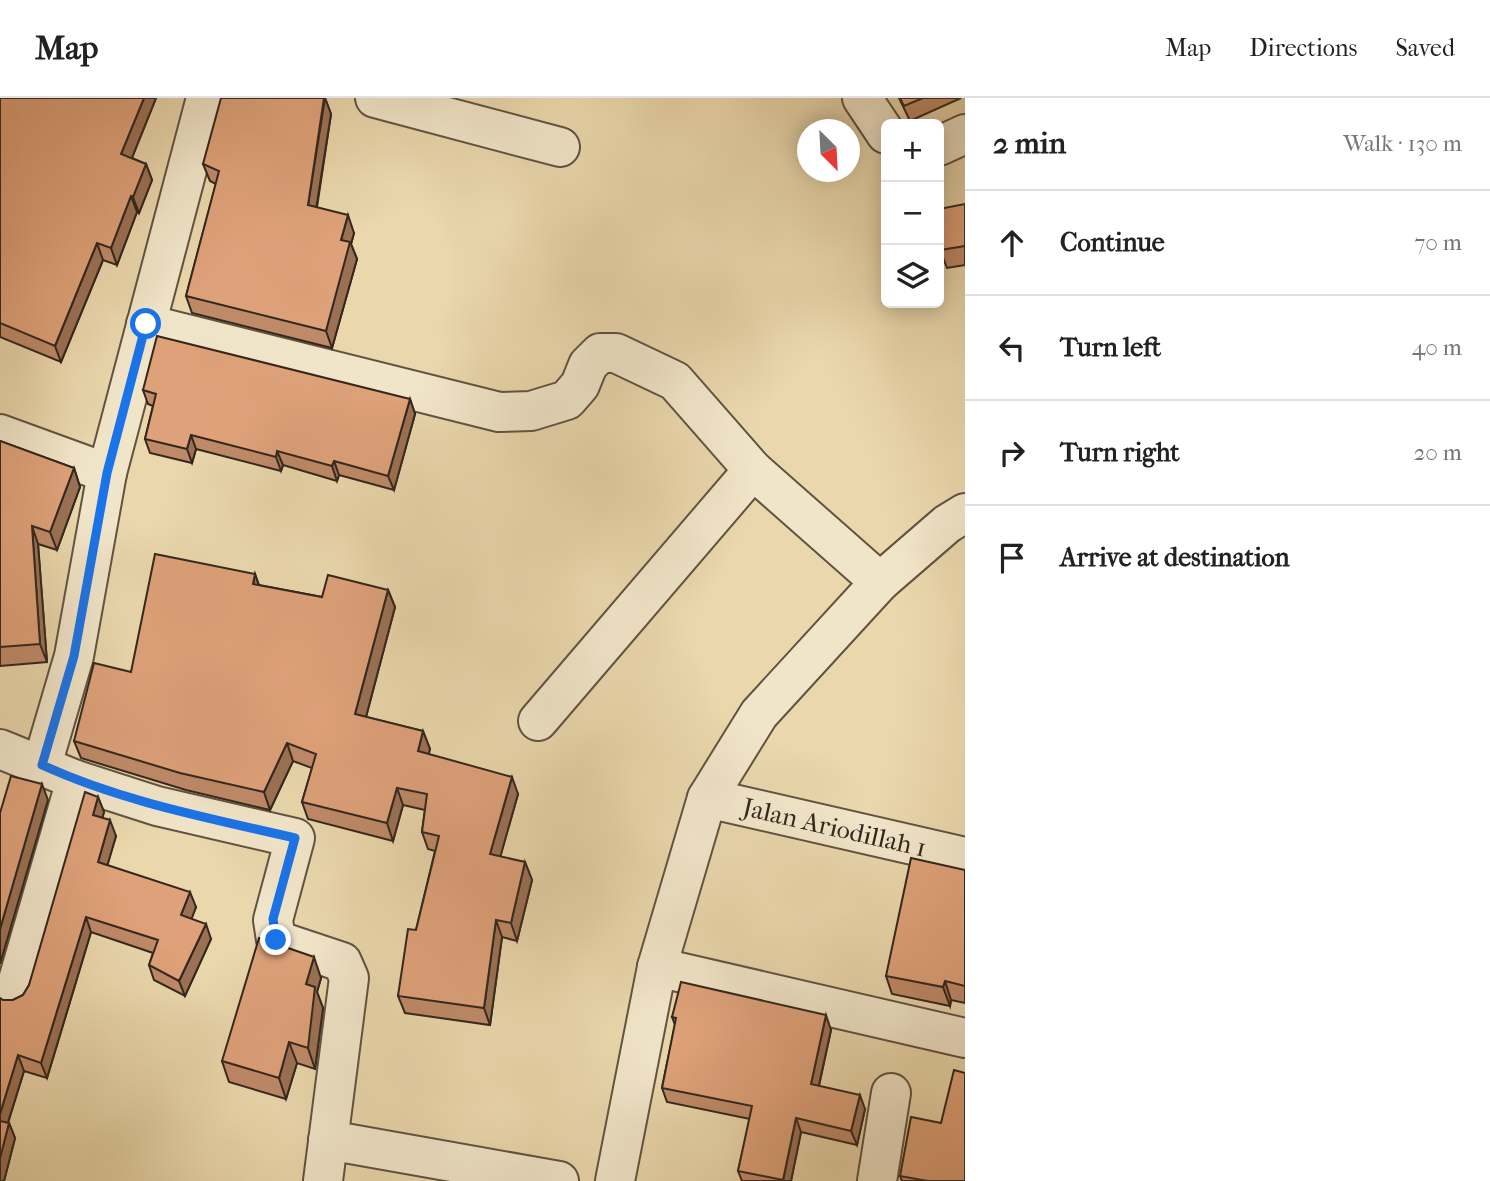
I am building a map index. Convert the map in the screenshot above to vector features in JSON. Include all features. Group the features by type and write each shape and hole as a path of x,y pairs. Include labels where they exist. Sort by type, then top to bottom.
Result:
{"street":[{"path":"14,994 59,773 74,656 107,473 206,98"},
{"path":"375,98 560,147"},
{"path":"862,98 881,126"},
{"path":"944,144 965,134"},
{"path":"146,324 499,412 531,411 567,400 580,385 588,365 600,353 616,353 675,381 753,470 880,582"},
{"path":"0,434 107,473"},
{"path":"538,721 753,470"},
{"path":"615,1181 657,967 706,798 759,714 880,582 947,524 965,513"},
{"path":"0,749 59,773 157,806 295,838 273,919 276,940 341,962 349,978 323,1181"},
{"name":"Jalan Ariodillah 1","path":"706,798 965,857"},
{"path":"657,967 965,1038"},
{"path":"877,1181 891,1093"},
{"path":"328,1140 559,1181"}],"building":[{"path":"0,98 144,98 121,154 146,164 111,248 97,243 55,346 0,323"},
{"path":"221,98 324,98 308,205 348,215 341,240 350,242 326,331 186,296 219,171 203,164"},
{"path":"900,98 923,98 904,106"},
{"path":"965,204 965,246 944,249 944,208"},
{"path":"157,336 410,399 388,476 334,461 332,466 277,451 276,457 191,435 187,449 145,439 156,394 143,390"},
{"path":"0,441 74,468 50,532 32,526 40,644 0,647"},
{"path":"155,554 255,574 253,584 322,597 328,575 388,590 355,714 423,731 418,751 512,777 490,854 525,862 511,923 496,920 484,1008 398,996 408,929 416,930 439,836 422,832 427,794 397,788 387,823 302,802 316,754 287,743 264,792 180,773 74,741 94,663 131,672"},
{"path":"11,776 42,784 0,929 0,813"},
{"path":"85,792 98,797 93,815 110,820 98,862 190,892 181,915 206,924 179,981 149,965 158,940 86,917 41,1063 18,1055 0,1114 0,998 13,1000 23,995 29,985"},
{"path":"911,858 965,870 965,986 945,981 943,987 886,976"},
{"path":"259,938 314,957 306,984 315,987 308,1048 289,1042 279,1078 222,1061"},
{"path":"681,982 826,1015 811,1084 860,1095 851,1131 796,1118 783,1180 738,1171 752,1106 662,1088 676,1018 672,1017"},
{"path":"954,1070 965,1073 965,1181 928,1181 900,1176 911,1117 941,1123"},
{"path":"0,1121 9,1123 0,1158"}],"route":[{"path":"146,324 107,473 74,656 42,765 76,780 157,806 295,838 273,919 276,940"}]}
